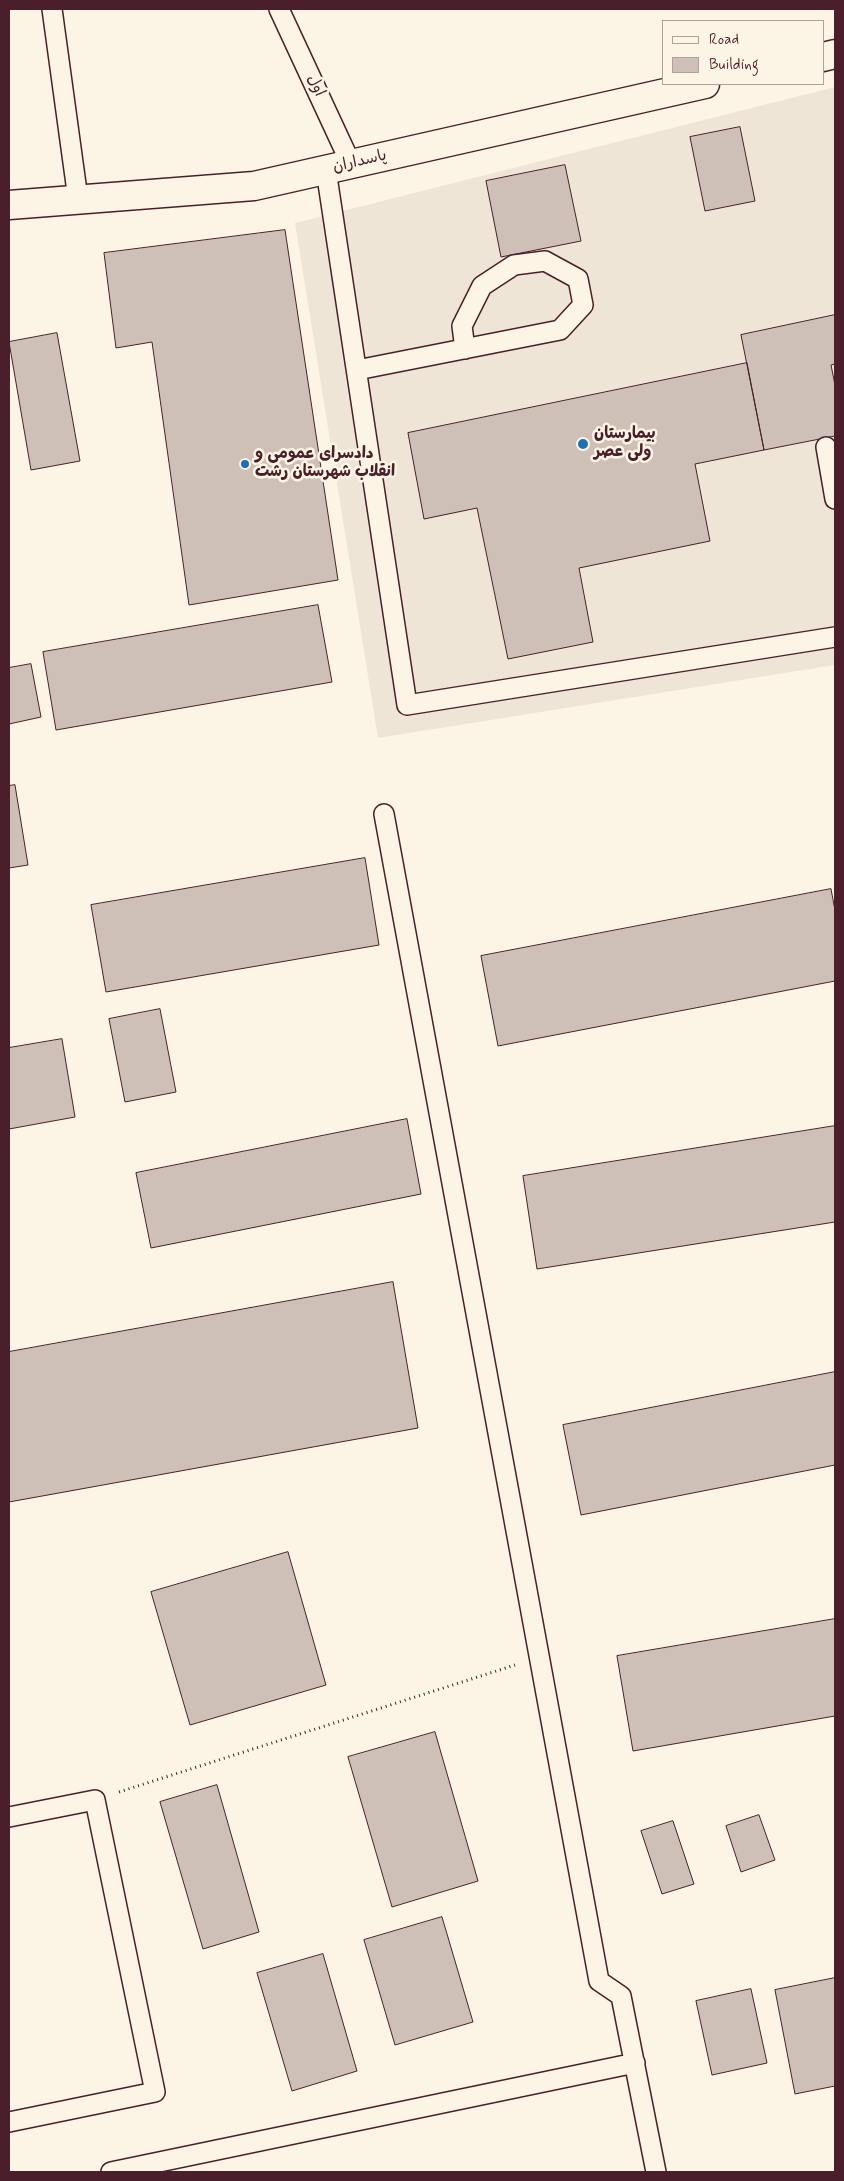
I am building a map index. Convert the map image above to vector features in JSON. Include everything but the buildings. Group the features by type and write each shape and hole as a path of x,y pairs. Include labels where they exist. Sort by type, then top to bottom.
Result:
{"main road":[{"name":"پاسداران","path":"9,205 254,186 701,85"}],"lane":[{"path":"52,9 78,200"},
{"name":"اول","path":"278,9 339,167 356,370 407,705 835,637"},
{"path":"356,370 465,349 560,330 583,305 578,279 545,261 514,265 482,286 462,326 465,349"},
{"path":"826,447 835,498"},
{"path":"384,814 598,1980 621,1996 656,2172"},
{"path":"9,1818 95,1800 155,2092 9,2122"},
{"path":"111,2172 634,2064"}],"path":[{"path":"95,1800 539,1657"}],"shaded area":[{"name":"بیمارستان ولی عصر","path":"835,87 835,665 378,738 295,223"}],"place":[{"name":"بیمارستان ولی عصر","path":"583,444"},
{"name":"دادسرای عمومی و انقلاب شهرستان رشت","path":"245,464"}]}
